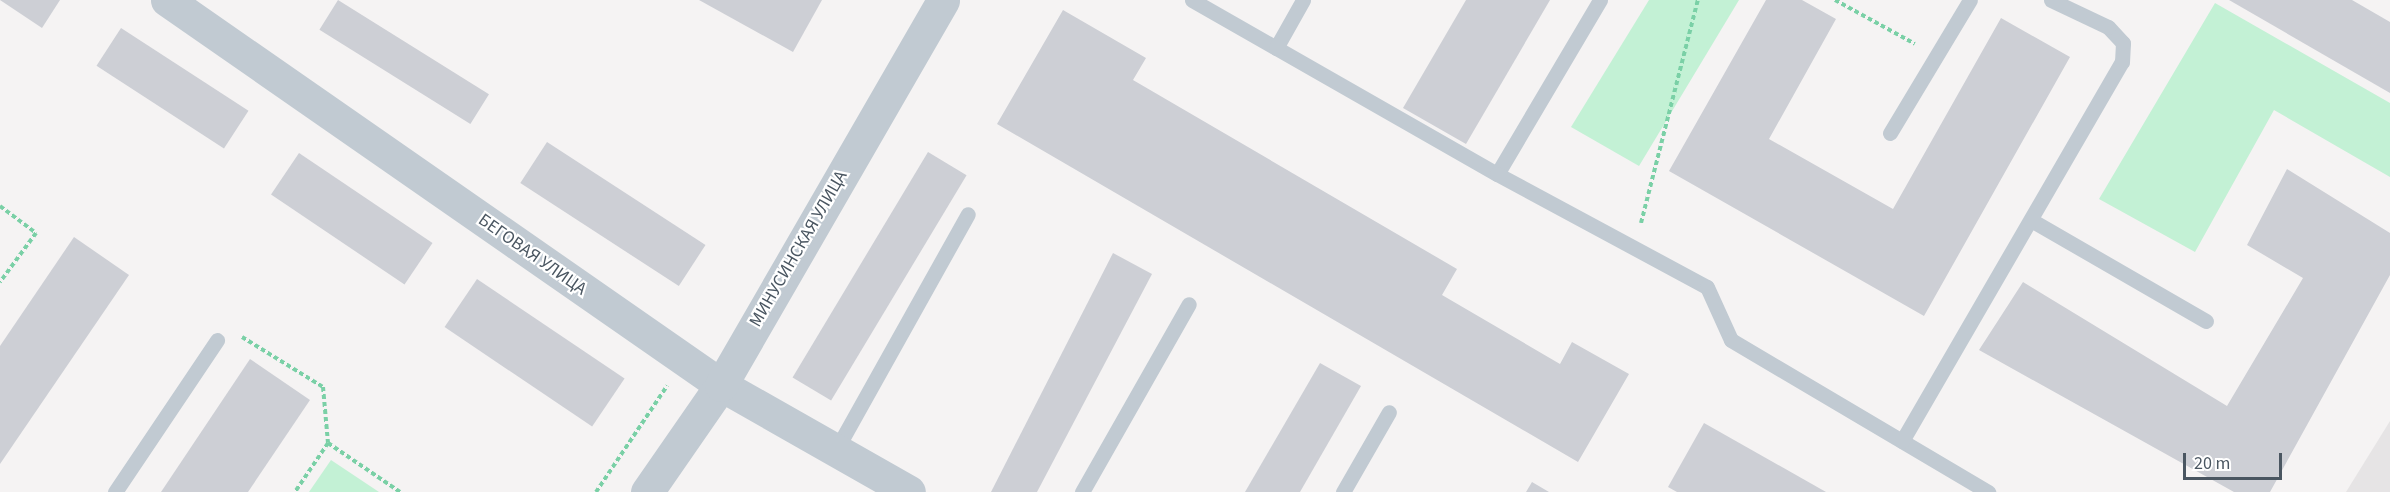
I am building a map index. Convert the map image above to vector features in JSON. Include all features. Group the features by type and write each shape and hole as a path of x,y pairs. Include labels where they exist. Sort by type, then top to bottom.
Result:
{"street":[{"name":"БЕГОВАЯ УЛИЦА","path":"167,0 721,385 909,492"},
{"name":"МИНУСИНСКАЯ УЛИЦА","path":"647,492 721,385 943,0"}],"lane":[{"path":"1276,48 1303,0"},
{"path":"1497,174 1600,0"},
{"path":"1890,133 1970,0"},
{"path":"1902,441 2122,62 2123,43 2108,27 2051,0"},
{"path":"1196,1 1497,174 1707,287 1731,340 1988,492"},
{"path":"836,450 968,214"},
{"path":"2031,220 2206,321"},
{"path":"1082,492 1189,304"},
{"path":"115,492 217,340"},
{"path":"1343,492 1389,412"}],"path":[{"path":"1635,248 1698,0"},
{"path":"1835,0 1936,56"},
{"path":"0,206 36,233 0,282"},
{"path":"238,342 244,334 323,387 328,443 295,492"},
{"path":"596,492 674,376"},
{"path":"328,443 400,492"}],"shaded area":[{"path":"2390,421 2390,492 2346,492"}],"green space":[{"path":"1649,0 1739,0 1639,166 1571,127"},
{"path":"2215,3 2390,103 2390,177 2274,110 2195,252 2099,199"},
{"path":"331,460 379,492 309,492"}],"building":[{"path":"0,0 60,0 42,28"},
{"path":"338,0 489,94 470,124 319,30"},
{"path":"699,0 822,0 793,52"},
{"path":"1466,0 1550,0 1466,144 1403,108"},
{"path":"1766,0 1802,0 1836,19 1769,139 1893,209 2001,18 2070,57 1924,316 1669,171"},
{"path":"2229,0 2352,0 2390,22 2390,93"},
{"path":"1063,10 1146,58 1133,80 1457,269 1442,295 1560,364 1572,342 1629,374 1578,462 997,124"},
{"path":"121,28 248,111 224,149 96,66"},
{"path":"547,142 706,245 679,286 520,183"},
{"path":"928,152 967,175 831,401 793,377"},
{"path":"299,153 432,243 405,284 271,194"},
{"path":"2287,169 2390,233 2390,275 2270,492 2234,492 1979,350 2023,282 2227,406 2303,278 2247,245"},
{"path":"74,237 129,275 0,464 0,346"},
{"path":"1113,253 1152,274 1037,492 991,492"},
{"path":"477,279 625,379 592,427 445,327"},
{"path":"250,359 310,400 248,492 161,492"},
{"path":"1320,363 1361,386 1300,492 1245,492"},
{"path":"1704,423 1826,492 1677,492 1668,487"},
{"path":"1532,482 1549,492 1526,492"}]}
